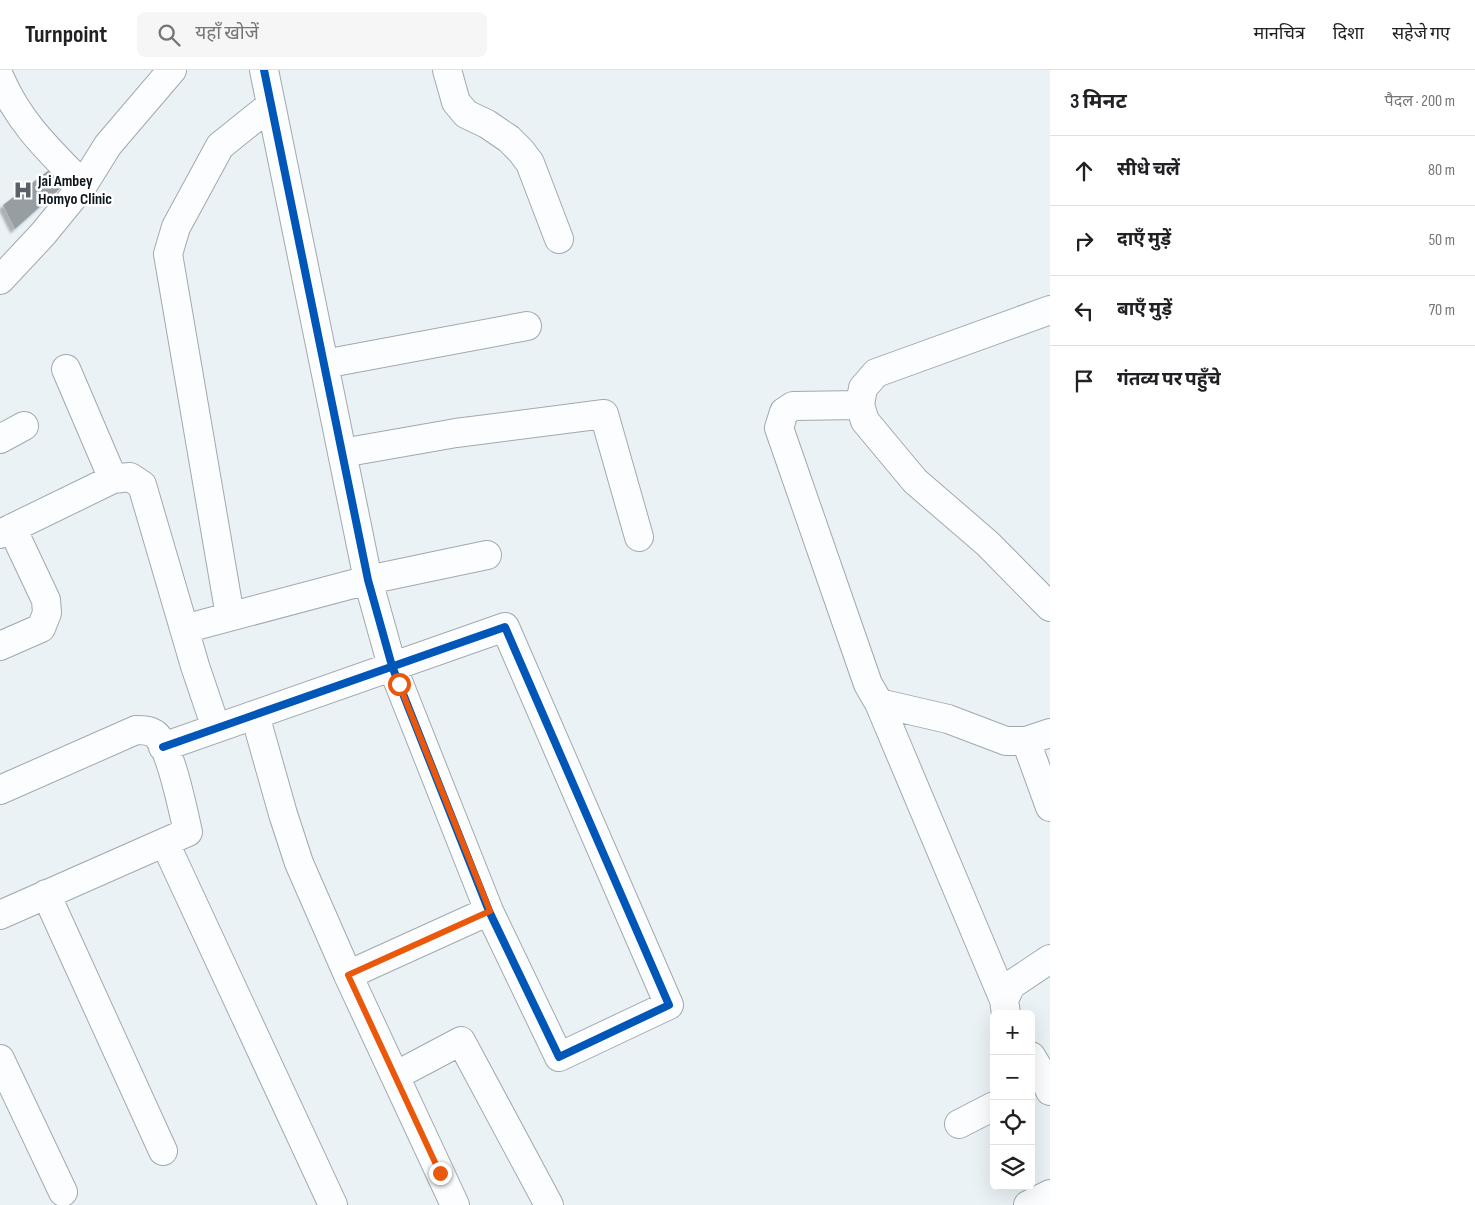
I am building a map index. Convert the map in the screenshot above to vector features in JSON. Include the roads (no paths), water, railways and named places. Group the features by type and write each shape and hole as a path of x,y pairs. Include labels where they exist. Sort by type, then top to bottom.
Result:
{"street":[{"path":"0,280 43,234 83,185 108,145 172,70"},
{"path":"164,747 392,666 505,627 669,1005 559,1057 490,911 392,666 368,580 264,70"},
{"path":"447,70 456,102 466,114 487,124 509,139 530,163 558,239"},
{"path":"0,78 10,101 39,141 83,185"},
{"path":"230,616 168,254 176,227 220,146 271,105"},
{"path":"1050,310 876,373 863,388 860,405 865,420 915,481 988,544 1050,607"},
{"path":"324,364 527,326"},
{"path":"66,369 113,479"},
{"path":"860,405 793,406 784,412 779,428 868,684 879,703 1005,1007"},
{"path":"342,453 456,433 604,414 639,536"},
{"path":"0,439 24,426"},
{"path":"0,646 41,628 47,612 46,600 6,531 113,479 130,476 142,485 216,728"},
{"path":"184,628 368,580 487,554"},
{"path":"879,703 948,718 1006,741 1038,737 1050,807"},
{"path":"255,715 299,864 348,975 455,1205"},
{"path":"0,790 136,730 151,732 157,735 164,747 188,832 0,916"},
{"path":"165,843 333,1205"},
{"path":"46,894 163,1151"},
{"path":"348,975 490,911"},
{"path":"1005,1007 1011,985 1050,959"},
{"path":"395,1076 461,1041 549,1205"},
{"path":"0,1059 64,1192"},
{"path":"1035,1067 1042,1085"},
{"path":"959,1124 990,1108"},
{"path":"1028,1205 1050,1194"}],"place":[{"name":"Jai Ambey Homyo Clinic","path":"23,190"}]}
